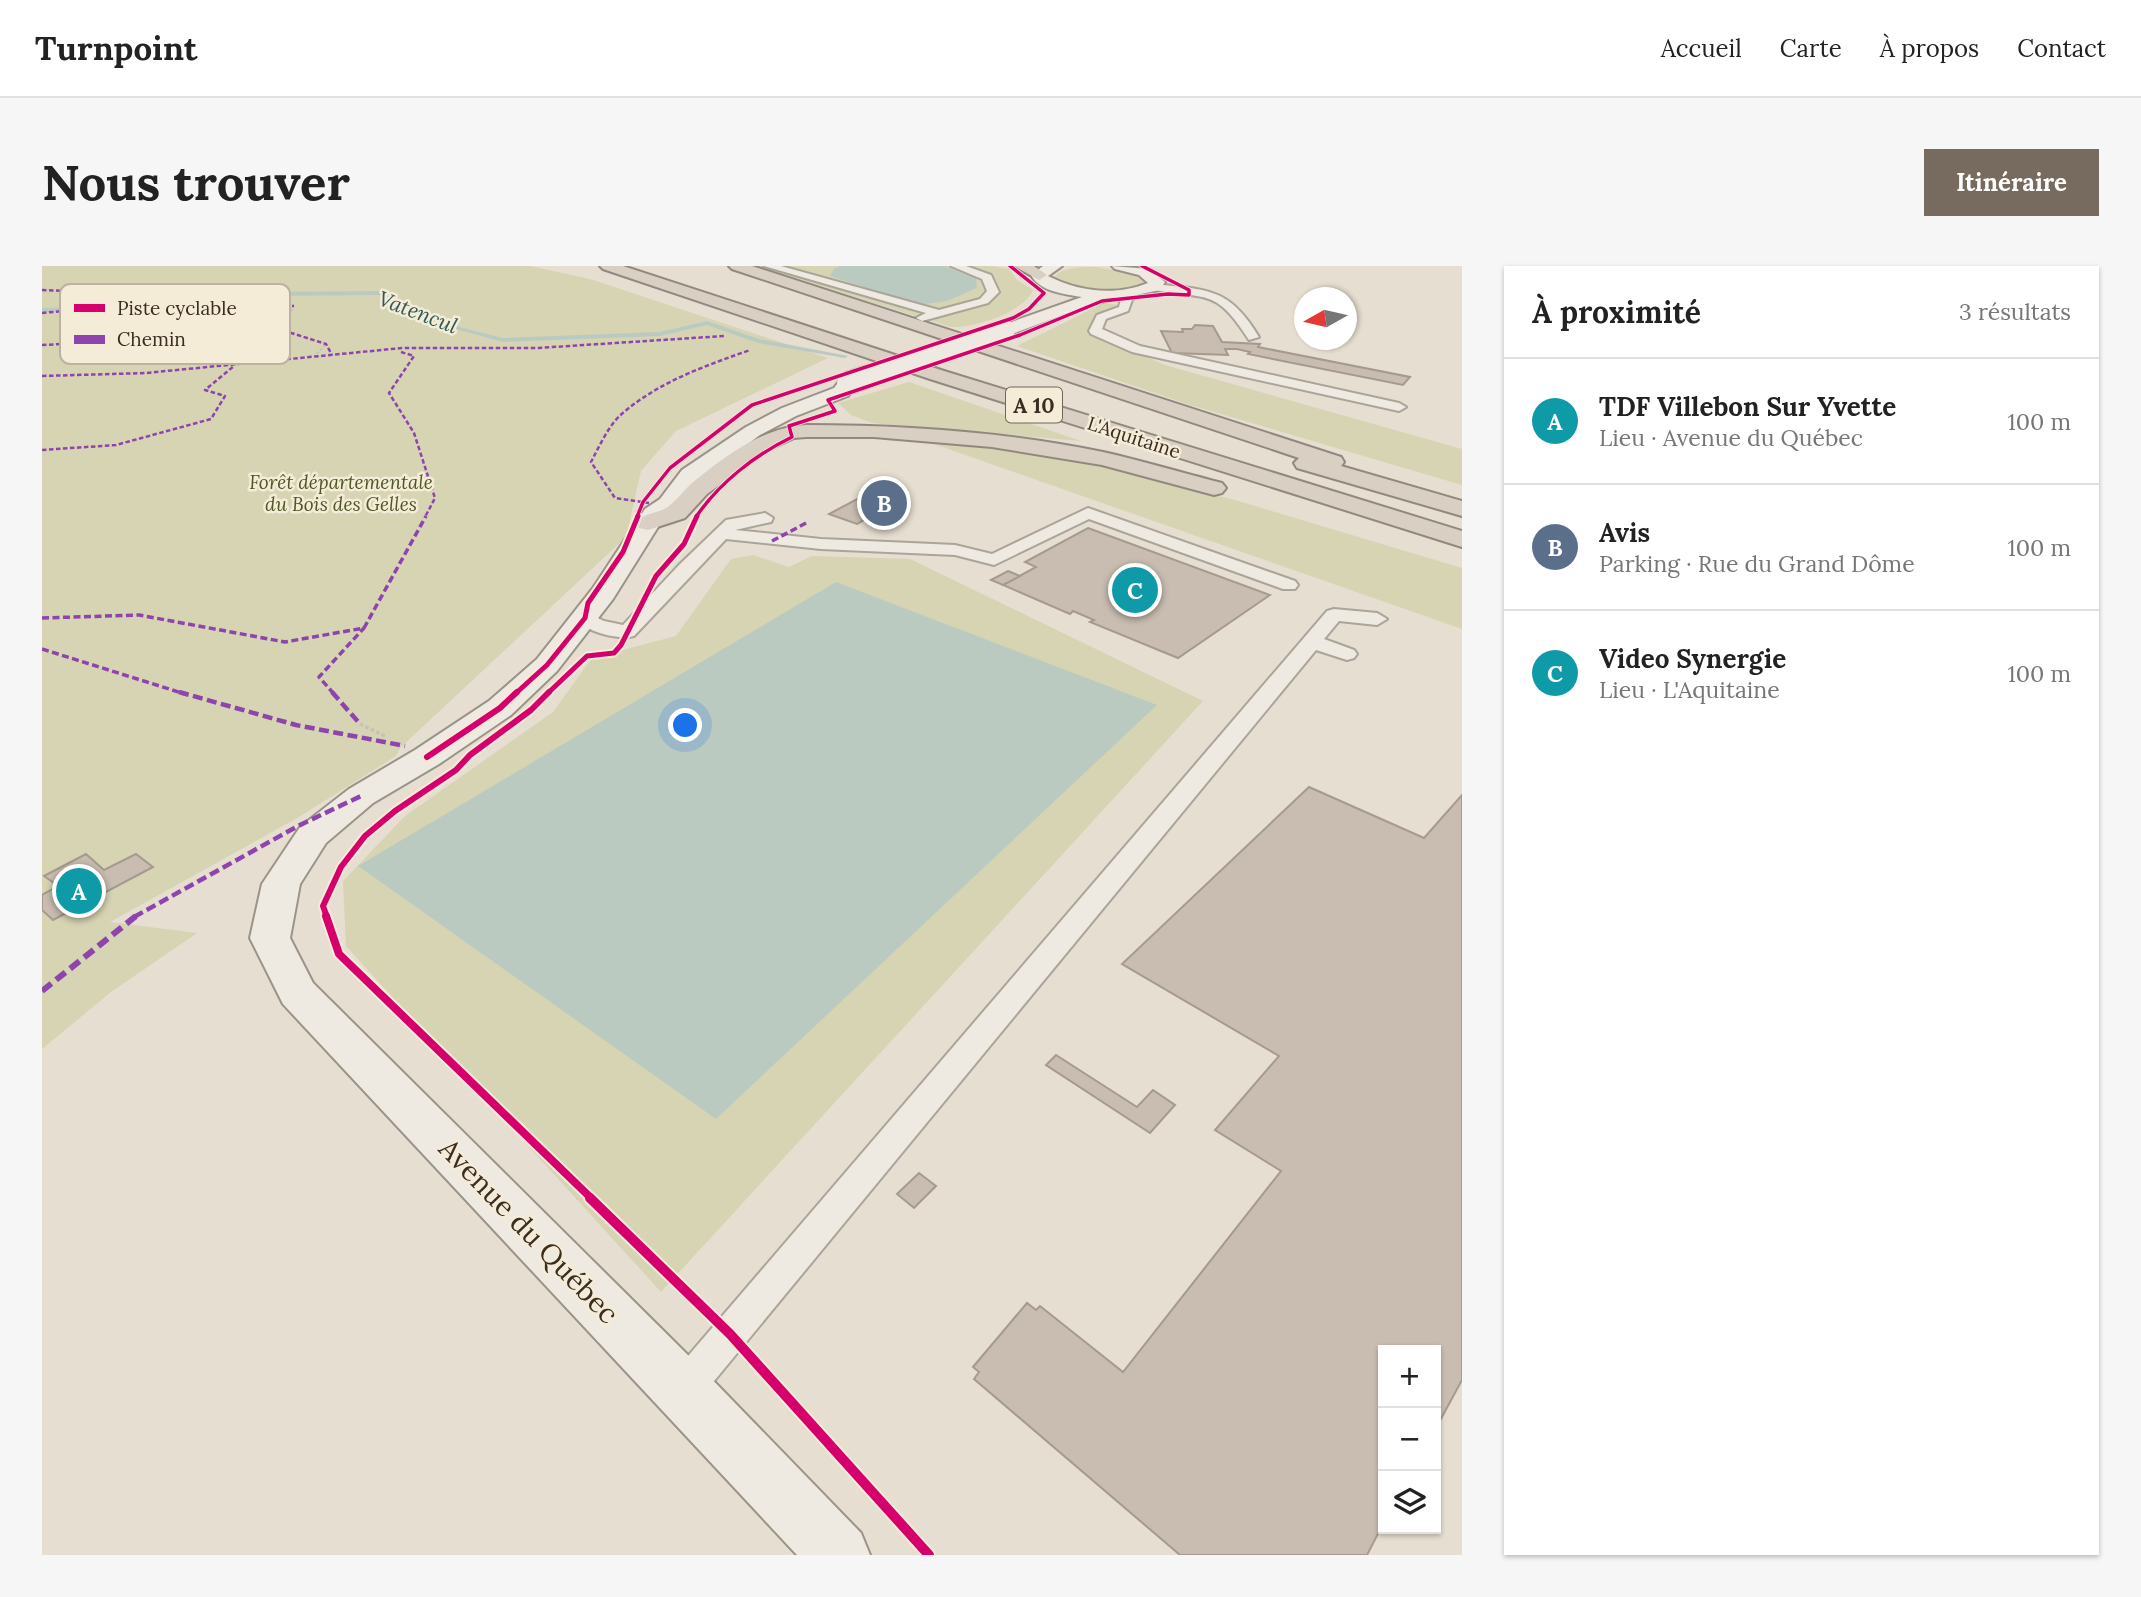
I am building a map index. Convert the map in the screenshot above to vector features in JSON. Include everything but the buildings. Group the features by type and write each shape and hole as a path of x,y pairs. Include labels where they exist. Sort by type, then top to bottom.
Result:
{"highway":[{"name":"L'Aquitaine","path":"608,266 937,375 1462,539"},
{"path":"661,266 788,307"},
{"path":"737,266 910,321 1186,415 1462,502"},
{"path":"1022,266 1043,279"},
{"name":"A 10","path":"892,339 982,367"},
{"path":"834,391 824,413 858,431"},
{"name":"L'Aquitaine","path":"1077,397 1462,509"},
{"path":"651,518 676,513 699,489 739,459 780,437 806,431 962,437 1022,445 1104,459 1237,494"},
{"path":"1287,508 1462,557"}],"street":[{"path":"1043,279 1054,266"},
{"path":"585,618 651,518 668,505 690,475 753,431 834,391 1089,300 1154,287 1157,282 1153,277 1120,266"},
{"path":"1043,279 1078,292 1126,294"},
{"path":"1039,317 1052,298 1043,279"},
{"name":"Avenue du Québec","path":"585,618 547,665 500,708 427,757 361,796 313,835 281,884 270,938 298,993 839,1555"}],"lane":[{"path":"769,266 938,313"},
{"path":"910,321 984,301 993,292 988,277 956,266"},
{"path":"1154,287 1224,299 1241,315 1253,337"},
{"path":"1126,294 1124,309 1101,317 1095,331 1136,349 1399,407"},
{"path":"723,534 808,543 955,550 994,560 1088,513 1289,584"},
{"path":"585,618 598,626 627,632 685,569 732,524 765,517"},
{"path":"683,1390 1334,615 1377,619"},
{"path":"1313,642 1347,654"}],"path":[{"path":"290,314 295,306"},
{"path":"314,357 326,344"},
{"path":"360,724 394,741"}],"green space":[{"name":"Forêt départementale du Bois des Gelles","path":"42,266 530,266 590,279 828,358 676,431 641,471 626,537 401,747 396,756 299,817 110,922 197,933 111,992 42,1049"},
{"path":"754,266 993,266 1009,269 1017,280 1033,290 1019,306 997,318 951,327"},
{"path":"1097,267 1135,274 1145,281 1127,290 1100,291 1072,286 1055,276 1069,269"},
{"path":"1104,303 1120,305 1098,315 1090,331 1165,365 1462,449 1462,485 1187,404 1017,346"},
{"path":"909,382 1081,441 872,423 851,415 838,403"},
{"path":"960,443 1072,459 1235,500 1462,568 1462,629 934,444"},
{"path":"753,555 789,567 812,556 910,559 1203,701 661,1292 346,946 343,881 405,816 553,712 592,658 676,636 731,559"}],"shaded area":[{"path":"841,266 944,266 976,278 977,288 947,301 919,305 830,276 834,269"},
{"path":"836,582 1157,705 716,1119 358,866"}],"waterway":[{"name":"Vatencul","path":"290,294 379,293 461,329 503,340 660,334 707,323 758,341 845,356"},
{"name":"Vatencul","path":"42,310 60,310"}],"marked path":[{"path":"42,290 60,291"},
{"path":"290,306 294,306"},
{"path":"42,313 60,311"},
{"path":"290,333 326,344 332,355"},
{"path":"290,359 402,348 538,348 724,336"},
{"path":"42,345 60,344"},
{"path":"649,503 615,498 591,462 604,437 622,413 678,376 750,350"},
{"path":"42,618 139,615 285,642 364,628 391,583 435,498 414,433 389,393 414,356 401,352"},
{"path":"42,376 146,373 238,364"},
{"path":"42,450 116,445 211,419 225,396 205,390 234,366"},
{"path":"772,541 808,522"},
{"path":"360,724 319,677 364,628"},
{"path":"42,649 131,679 296,725 405,746"},
{"path":"42,991 138,914 298,826 361,796"}],"cycle path":[{"path":"427,757 500,708 547,665 585,618 588,603 623,552 643,502 670,468 752,405 1013,318 1029,309 1044,293 1010,266"},
{"path":"929,1555 730,1334 339,954 323,906 341,867 365,836 395,811 456,770 470,755 531,710 587,656 614,653 621,645 656,576 684,544 697,516 716,491 770,448 792,437 789,426 835,411 828,400 1020,335 1102,301 1168,294 1189,295 1189,290 1142,266"}],"place":[{"name":"Avis","path":"884,503"},
{"name":"Video Synergie","path":"1135,590"},
{"name":"TDF Villebon Sur Yvette","path":"79,891"}]}
